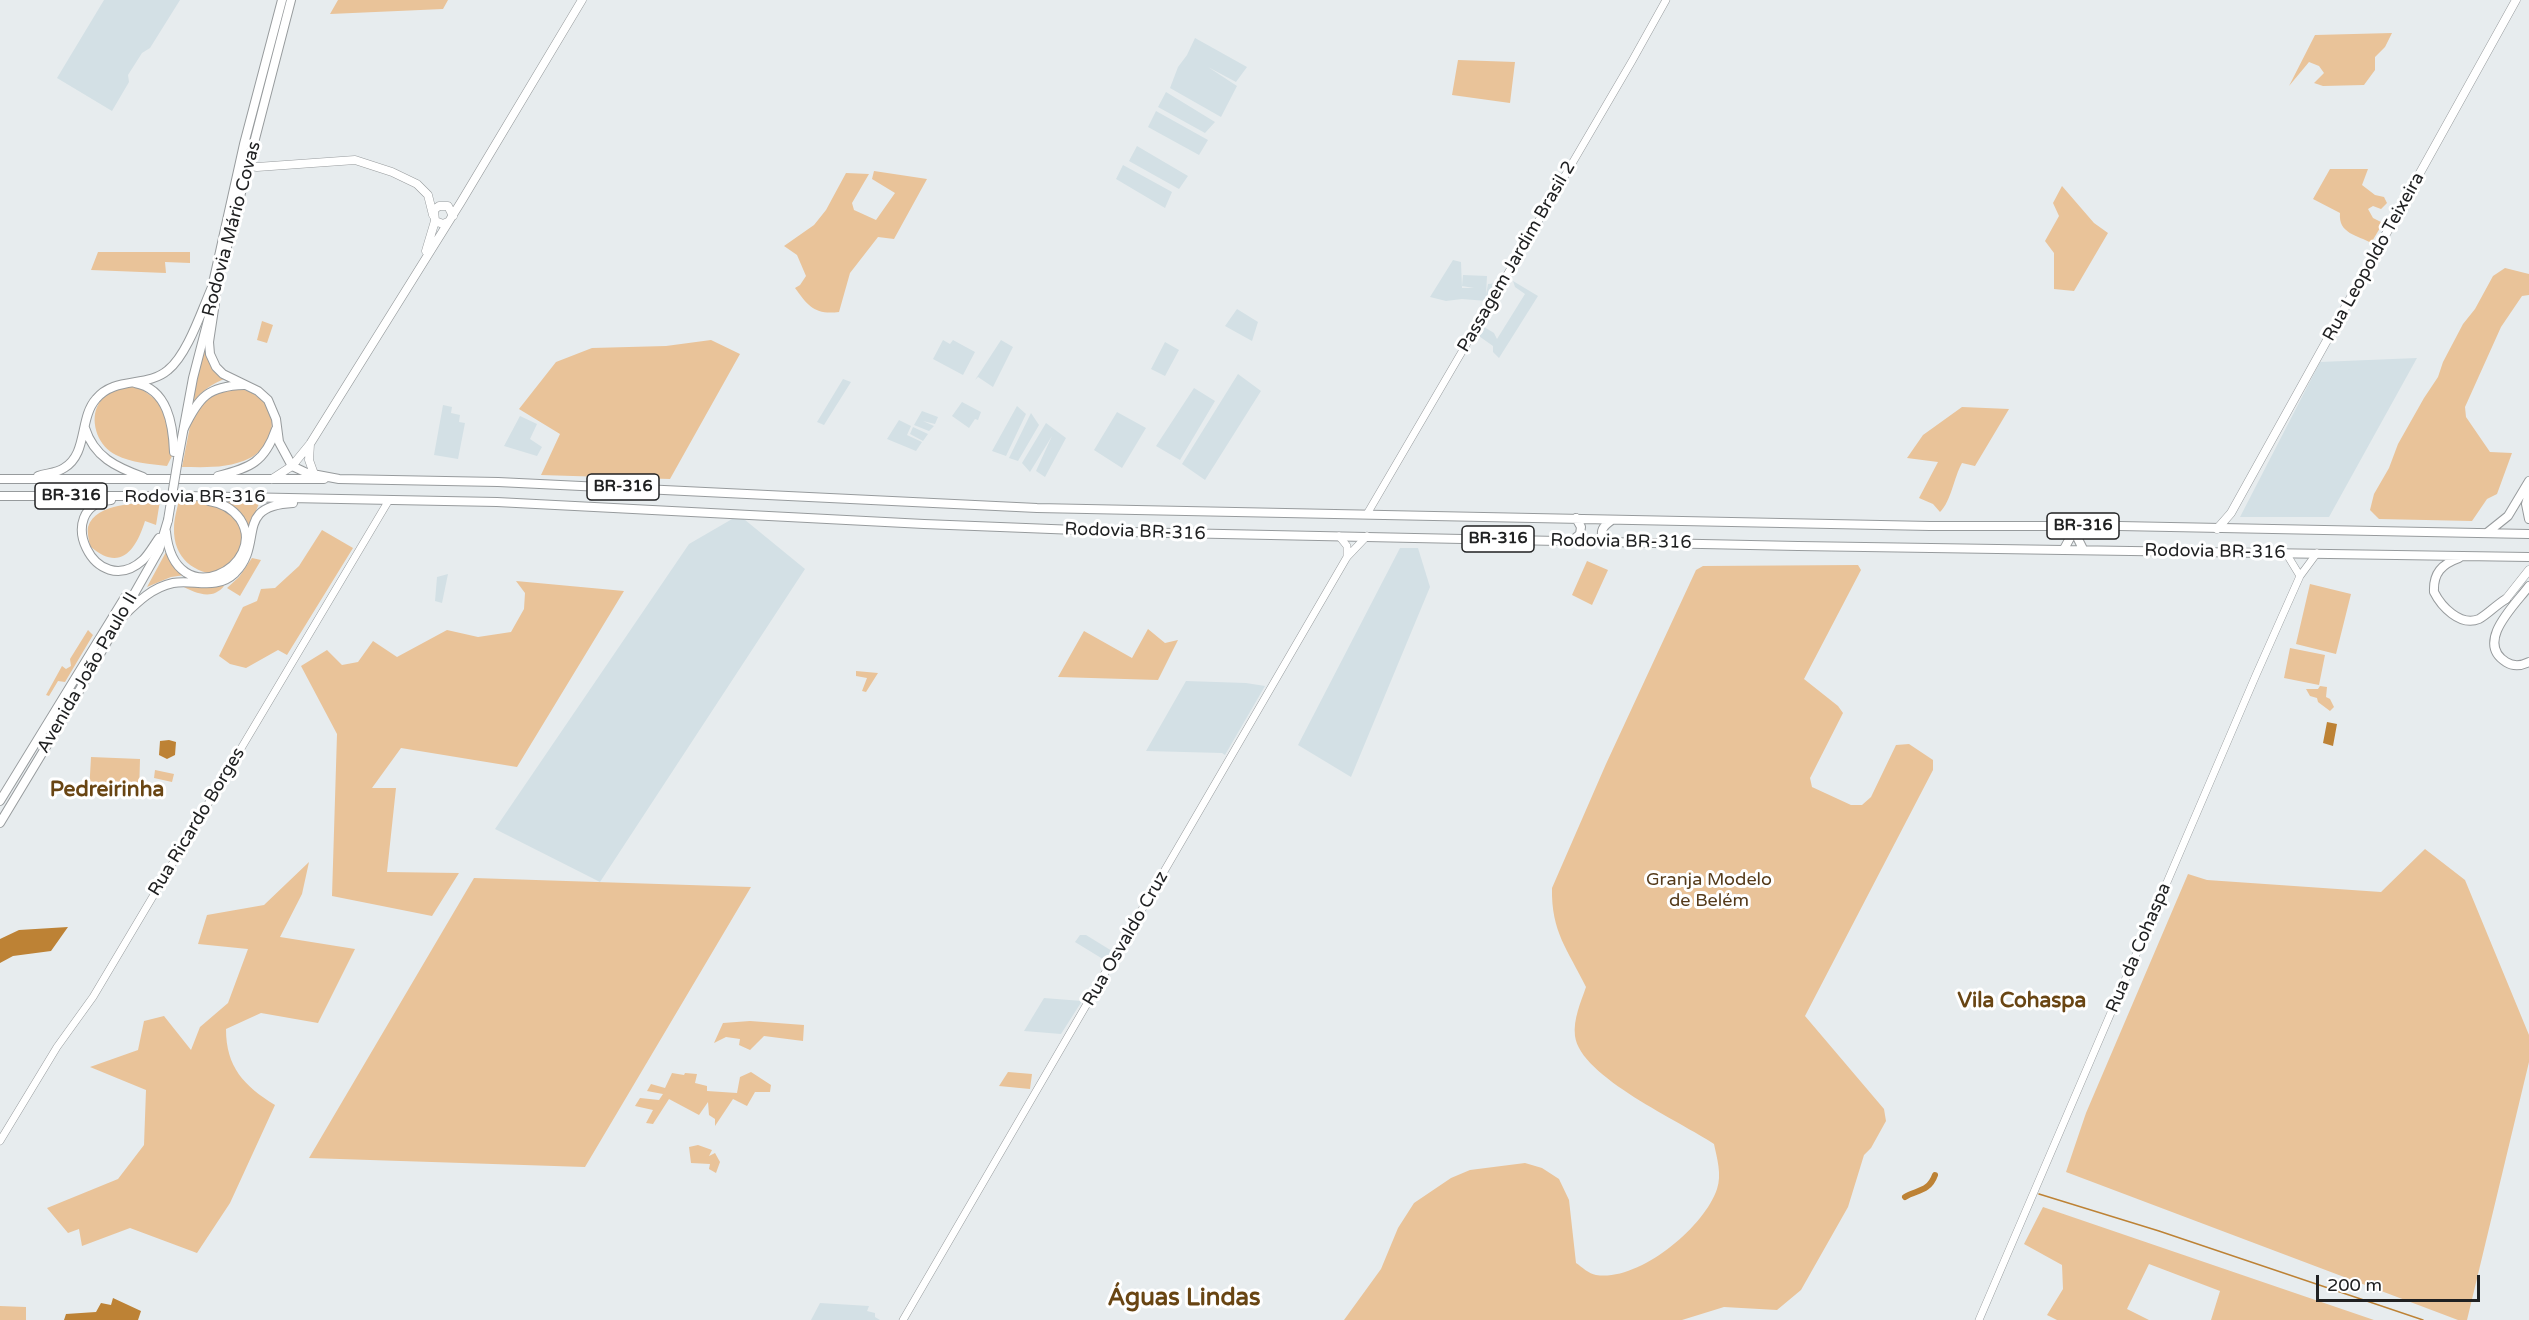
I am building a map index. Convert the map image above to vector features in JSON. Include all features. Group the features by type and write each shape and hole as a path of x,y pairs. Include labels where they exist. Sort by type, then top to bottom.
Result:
{"main road":[{"name":"Rodovia Mário Covas","path":"175,457 184,428 193,378 216,296 282,0"},
{"name":"Rodovia Mário Covas","path":"175,457 189,377 291,0"},
{"path":"272,479 292,466 310,444 424,258 451,219 582,0"},
{"name":"Rua Leopoldo Teixeira","path":"2217,529 2231,513 2516,0"},
{"path":"245,165 355,160 392,172 417,184 428,195 434,218 443,224 451,219"},
{"path":"424,258 434,210 439,206 461,202"},
{"path":"448,206 451,219"},
{"path":"30,479 58,471 72,462 79,448 84,426 97,398 116,385 150,378 168,370 186,344 213,285"},
{"path":"216,296 210,331 210,354 216,367 258,391 268,400 273,409 284,454 292,466 302,472 339,479"},
{"path":"129,382 148,388 162,401 173,431 175,457"},
{"path":"184,428 196,403 204,395 222,387 244,385"},
{"path":"84,426 91,443 108,462 149,479"},
{"path":"206,480 256,462 268,449 277,428"},
{"path":"310,444 309,460 314,474"},
{"name":"Avenida João Paulo II","path":"0,823 70,707 159,550 175,457"},
{"name":"Rodovia BR-316","path":"0,479 339,479 503,482 1036,508 1930,526 2067,525"},
{"path":"2487,532 2508,516 2529,481"},
{"path":"2529,493 2526,504 2529,519"},
{"name":"Rodovia BR-316","path":"0,496 185,496 497,502 930,525 1127,532 2529,557"},
{"path":"141,496 105,500 94,506 83,521 81,534 84,546 95,562 109,570 120,570 141,562 163,535 171,556 181,568 191,575 204,578 222,574 230,569 239,557 243,549 245,532 236,514 218,502 185,496"},
{"path":"117,622 144,597 166,585 184,582 213,584 233,574 246,555 255,519 267,507 282,503 333,503 339,498"},
{"path":"2231,513 2237,528"},
{"path":"1574,540 1580,534 1581,527 1576,518"},
{"path":"1604,541 1601,535 1603,528 1612,520"},
{"path":"2064,549 2070,542 2071,536 2067,525"},
{"name":"BR-316","path":"2067,525 2237,528"},
{"path":"2081,526 2077,536 2083,549"},
{"name":"Rodovia BR-316","path":"2237,528 2529,534"},
{"name":"Avenida João Paulo II","path":"0,801 163,535"},
{"path":"2462,557 2441,567 2436,574 2434,592 2444,607 2463,619 2481,618 2505,599 2529,571"},
{"path":"2515,558 2529,565"},
{"path":"2529,586 2503,618 2494,640 2498,654 2508,663 2520,665 2529,662"}],"street":[{"name":"Passagem Jardim Brasil 2","path":"1367,514 1666,0"},
{"name":"Rua Ricardo Borges","path":"0,1141 57,1047 93,997 389,500"},
{"path":"1339,536 1347,546 1347,557"},
{"name":"Rua Osvaldo Cruz","path":"903,1320 1347,557 1367,537"},
{"path":"2286,553 2300,576"},
{"name":"Rua da Cohaspa","path":"1978,1320 2300,576 2317,553"}],"shaded area":[{"path":"104,0 180,0 150,48 142,53 128,75 129,82 112,111 57,78"},
{"path":"1195,38 1247,67 1236,82 1208,67 1237,86 1221,117 1170,88 1178,67"},
{"path":"1166,92 1215,122 1205,133 1158,107"},
{"path":"1156,111 1208,140 1199,155 1148,127"},
{"path":"1137,146 1188,176 1179,189 1129,161"},
{"path":"1123,165 1172,192 1165,208 1116,179"},
{"path":"1453,260 1461,262 1462,288 1474,288 1462,286 1463,275 1487,276 1486,295 1488,284 1497,283 1487,301 1462,299 1446,301 1430,297"},
{"path":"1513,281 1538,296 1499,358 1493,352 1493,346 1476,334 1481,325 1494,333 1497,339 1525,294 1515,287"},
{"path":"1237,309 1258,322 1252,341 1225,326"},
{"path":"943,340 950,344 953,340 975,352 963,375 933,359"},
{"path":"1001,340 1013,347 993,387 978,377 975,380"},
{"path":"1165,342 1179,350 1165,376 1151,369"},
{"path":"2417,358 2329,517 2240,517 2320,362"},
{"path":"1238,374 1261,391 1205,480 1182,464"},
{"path":"843,379 851,382 824,425 817,422"},
{"path":"1194,388 1215,401 1180,460 1156,446"},
{"path":"962,402 981,412 978,420 975,419 969,428 952,416"},
{"path":"443,405 452,407 451,413 460,415 459,422 465,423 458,459 434,455"},
{"path":"1017,406 1026,414 1006,456 992,451"},
{"path":"922,411 938,417 935,424 923,421 934,426 929,431 914,425"},
{"path":"1117,412 1146,428 1122,468 1094,450"},
{"path":"1031,413 1039,425 1018,461 1009,458"},
{"path":"520,416 537,424 530,439 542,447 537,456 504,446"},
{"path":"899,420 911,426 907,435 922,442 916,451 887,439"},
{"path":"1046,423 1066,438 1045,477 1036,471 1052,436 1030,472 1022,463"},
{"path":"913,427 928,434 923,441 910,434"},
{"path":"739,515 805,569 600,882 495,829 689,544"},
{"path":"1400,548 1418,548 1430,587 1351,777 1298,745"},
{"path":"448,574 442,603 435,601 437,577"},
{"path":"1186,681 1265,686 1225,755 1222,753 1146,751"},
{"path":"2327,722 2337,724 2333,746 2323,743"},
{"path":"160,741 176,742 175,755 167,759 159,755"},
{"path":"68,927 51,951 13,956 0,963 0,939 19,930"},
{"path":"1080,935 1086,935 1112,951 1106,961 1075,942"},
{"path":"1044,998 1082,1001 1061,1034 1024,1031"},
{"path":"113,1298 141,1311 138,1320 64,1320 66,1314 96,1312 101,1303 111,1305"},
{"path":"820,1303 869,1306 867,1311 875,1313 875,1317 880,1320 811,1320"}],"green space":[{"path":"338,0 448,0 443,9 330,14"},
{"path":"2392,33 2385,47 2375,57 2375,70 2364,85 2323,86 2314,83 2324,73 2319,66 2309,62 2289,86 2315,35"},
{"path":"1458,60 1515,62 1510,103 1452,95"},
{"path":"2330,169 2368,169 2362,185 2375,195 2384,197 2387,203 2381,209 2373,206 2368,209 2373,218 2383,223 2371,243 2346,230 2340,220 2340,213 2313,199"},
{"path":"874,171 927,179 894,239 878,237 850,273 839,312 824,312 813,308 795,288 806,276 797,255 784,246 814,225 826,210 846,173 869,174 852,203 854,210 876,220 895,193 872,179"},
{"path":"2062,186 2094,223 2108,233 2074,291 2054,289 2054,253 2045,241 2059,216 2053,203"},
{"path":"98,252 190,252 190,263 165,262 166,273 91,270"},
{"path":"2505,268 2529,274 2529,295 2522,296 2501,327 2465,407 2466,417 2490,452 2512,453 2497,494 2487,499 2472,521 2379,519 2370,510 2374,494 2389,468 2398,444 2438,377 2443,362 2463,324 2475,309 2493,276"},
{"path":"262,321 273,325 267,343 257,340"},
{"path":"206,338 212,363 227,378 207,388 192,404"},
{"path":"711,340 740,354 670,479 541,475 560,434 519,409 556,362 592,348 666,346"},
{"path":"121,384 139,387 159,402 166,417 174,452 167,466 122,458 105,447 101,441 95,428 97,407 104,397"},
{"path":"242,389 264,401 271,414 270,436 262,449 242,462 216,467 182,467 191,421 206,396 227,390"},
{"path":"1962,407 2009,409 1975,466 1962,463 1947,502 1940,512 1933,504 1919,498 1938,462 1907,458 1923,435"},
{"path":"190,499 212,505 231,514 242,529 239,552 222,575 194,568 181,556 177,548 174,528 179,500"},
{"path":"160,501 156,525 145,521 137,541 125,554 118,558 110,558 90,546 88,527 100,513 119,506"},
{"path":"225,501 260,501 247,533 226,503"},
{"path":"322,530 353,548 287,655 278,650 246,668 230,664 219,656 243,607 257,601 261,589 275,588 299,566"},
{"path":"166,552 185,575 171,577 147,587"},
{"path":"252,558 261,560 240,596 227,588 239,577"},
{"path":"1587,561 1608,570 1592,605 1572,595"},
{"name":"Granja Modelo de Belém","path":"1858,565 1861,570 1804,679 1838,706 1843,713 1810,778 1812,787 1851,805 1862,805 1871,797 1896,745 1909,744 1933,760 1933,770 1805,1016 1884,1109 1886,1121 1871,1148 1864,1155 1848,1207 1801,1290 1777,1310 1724,1307 1682,1320 1344,1320 1381,1269 1398,1228 1414,1203 1451,1178 1470,1170 1525,1163 1542,1168 1559,1179 1569,1200 1576,1263 1596,1275 1613,1275 1631,1270 1649,1261 1684,1235 1699,1220 1710,1204 1719,1178 1714,1144 1634,1097 1594,1067 1581,1052 1575,1036 1575,1023 1586,987 1558,929 1554,917 1552,888 1606,764 1696,570 1703,566"},
{"path":"516,581 624,591 517,767 401,748 372,788 396,788 387,872 459,873 432,916 332,896 337,734 301,666 327,650 342,665 358,662 373,641 397,657 447,630 478,637 511,632 524,609 525,593"},
{"path":"2310,584 2351,594 2336,654 2296,644"},
{"path":"180,585 224,586 214,593 203,594"},
{"path":"1148,629 1165,643 1178,640 1158,680 1058,677 1084,631 1132,658"},
{"path":"88,630 93,635 65,682 58,681 49,696 46,695 62,666 66,669 71,666 70,659"},
{"path":"2290,648 2325,655 2319,685 2284,678"},
{"path":"856,671 878,673 866,692 862,691 867,678 856,676"},
{"path":"2320,686 2327,687 2326,697 2330,699 2334,707 2330,711 2318,702 2317,698 2310,696 2306,689 2318,689"},
{"path":"91,757 140,759 139,795 89,793"},
{"path":"155,770 174,774 172,782 154,778"},
{"path":"2425,849 2465,880 2529,1035 2529,1062 2467,1320 2458,1320 2066,1172 2086,1113 2188,874 2207,880 2381,892"},
{"path":"309,862 302,894 280,937 355,949 318,1023 261,1013 226,1029 229,1054 233,1065 246,1083 275,1105 230,1203 197,1253 130,1228 82,1246 79,1229 68,1233 47,1208 118,1179 144,1145 146,1090 90,1067 138,1050 144,1021 164,1016 191,1050 200,1027 228,1003 248,949 198,944 207,915 264,905"},
{"path":"474,878 751,887 585,1167 309,1158"},
{"path":"750,1021 804,1025 803,1041 764,1036 750,1050 739,1045 740,1039 726,1037 714,1043 723,1023"},
{"path":"751,1072 771,1085 770,1092 755,1092 747,1106 733,1099 715,1126 715,1119 709,1115 708,1102 699,1115 669,1099 653,1124 646,1123 653,1110 635,1106 640,1098 659,1100 663,1094 647,1091 651,1084 665,1088 672,1073 697,1074 695,1083 707,1086 707,1091 737,1093 740,1077"},
{"path":"1008,1072 1032,1074 1030,1089 999,1086"},
{"path":"698,1145 712,1150 709,1156 715,1153 720,1162 716,1173 709,1169 710,1164 691,1163 689,1147"},
{"path":"2043,1207 2374,1320 2211,1320 2220,1291 2149,1264 2127,1309 2149,1320 2057,1320 2047,1315 2063,1289 2062,1265 2024,1244"},
{"path":"0,1306 26,1307 26,1320 0,1320"}],"waterway":[{"path":"1905,1197 1926,1188 1935,1175"},
{"path":"2039,1194 2159,1231 2423,1320"}],"district":[{"name":"Pedreirinha","path":"107,790"},
{"name":"Vila Cohaspa","path":"2022,1001"},
{"name":"Águas Lindas","path":"1184,1299"}]}
